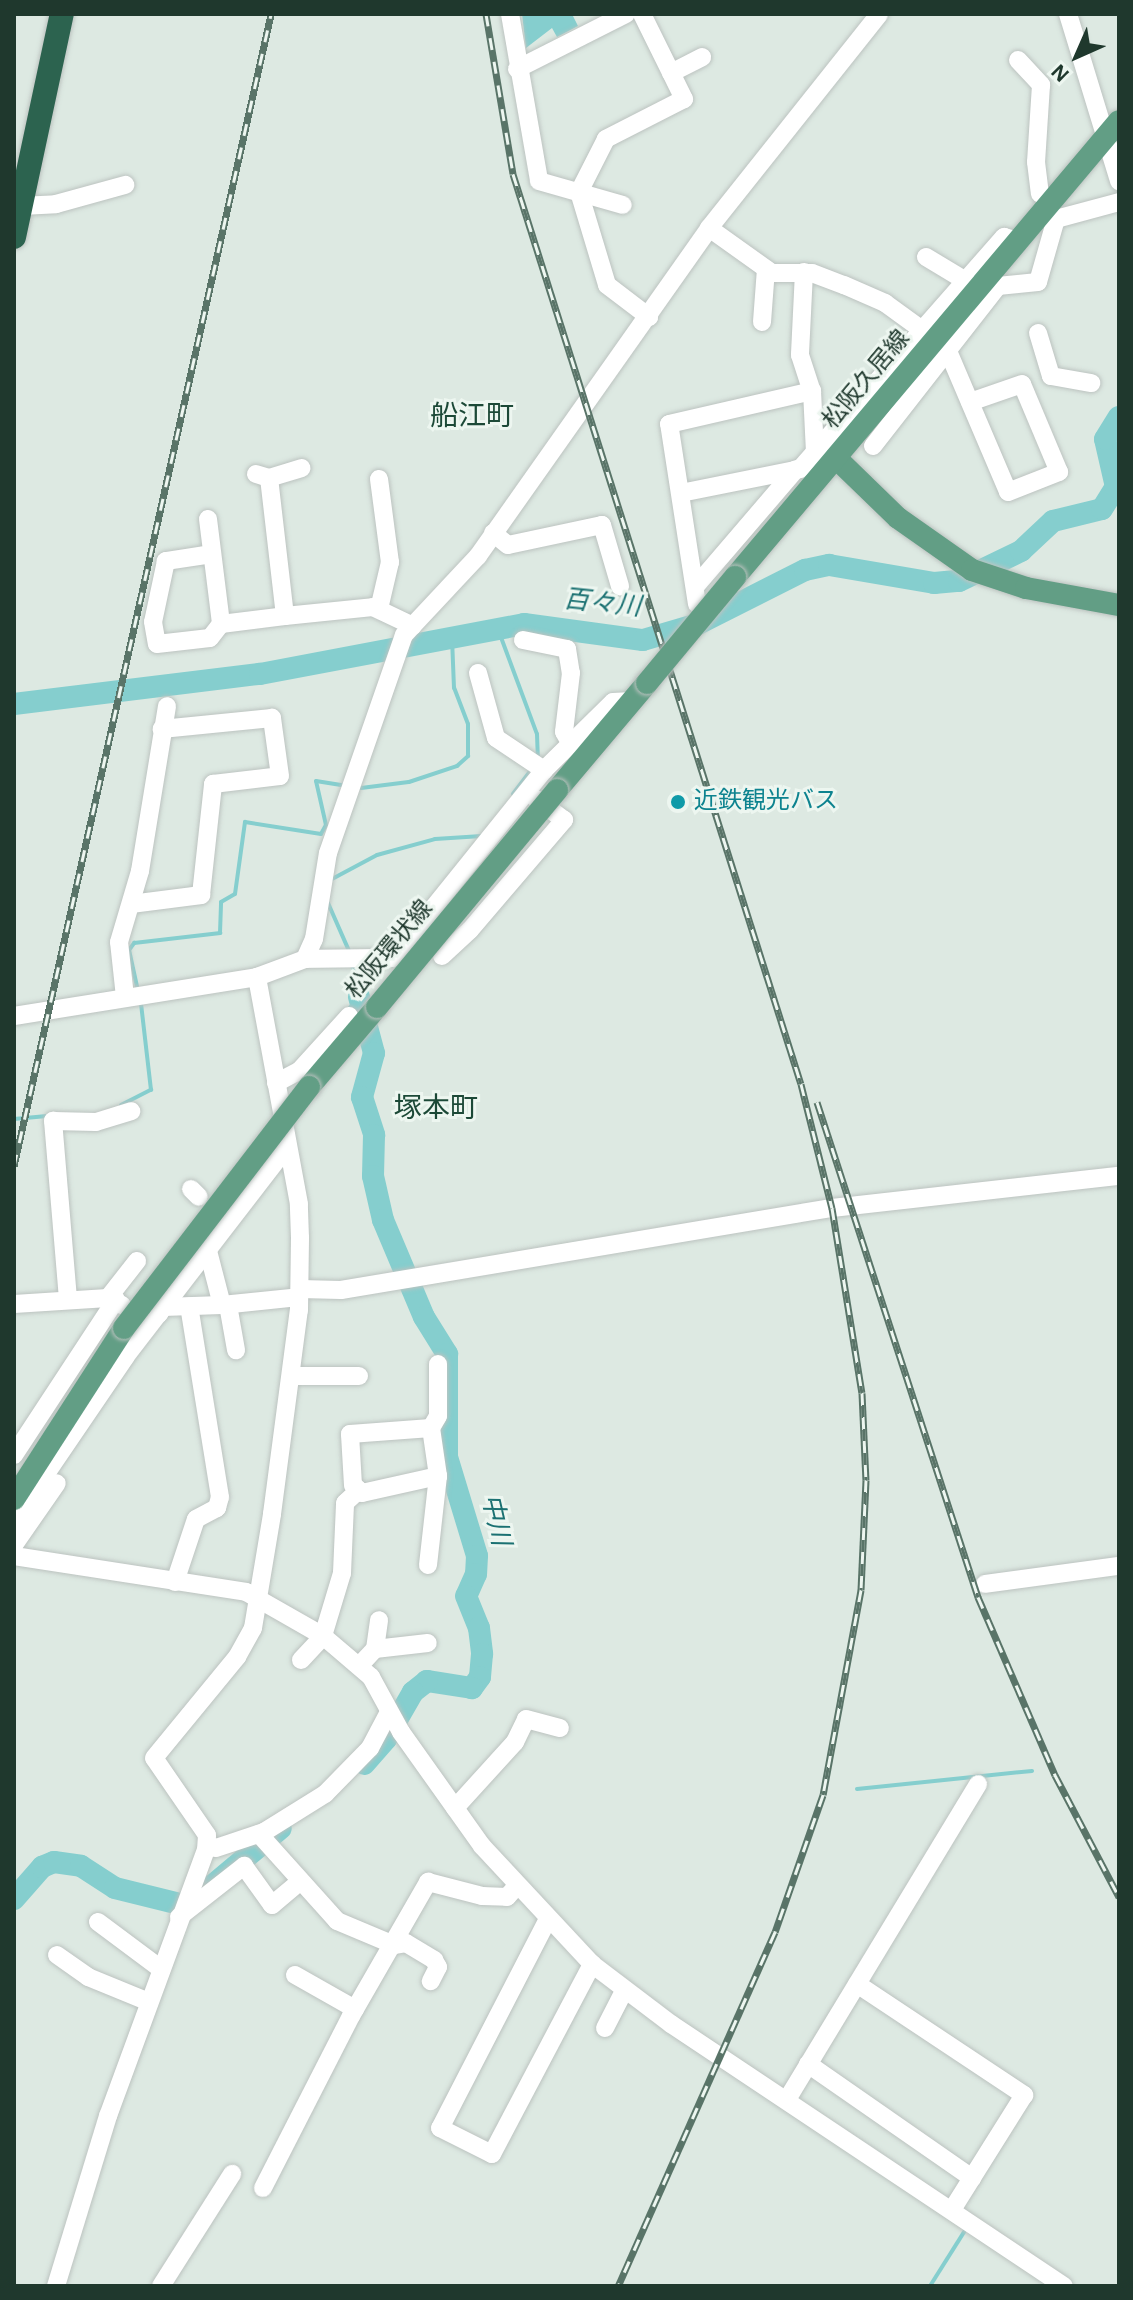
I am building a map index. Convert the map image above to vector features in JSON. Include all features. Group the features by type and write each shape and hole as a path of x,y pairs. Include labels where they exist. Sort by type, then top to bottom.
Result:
{"highway":[{"path":"14,237 21,206 22,163 62,14"}],"main road":[{"name":"松阪久居線","path":"1119,121 1018,241 826,455 898,518 972,570 1001,582 1119,605"},
{"name":"松阪環状線","path":"14,1499 152,1285 735,577 826,455"}],"street":[{"path":"510,14 517,69 539,181 623,205"},
{"path":"517,69 626,14"},
{"path":"642,14 684,99 606,139 579,192 607,285 649,317"},
{"path":"305,959 312,949 327,831 353,793 391,661 408,633 455,584 649,317 709,228 879,14"},
{"path":"1068,14 1119,181"},
{"path":"671,73 702,57"},
{"path":"1018,60 1041,85 1036,162 1040,194"},
{"path":"21,206 56,204 125,185"},
{"path":"873,446 998,286 1038,282 1056,219 1119,202"},
{"path":"709,228 766,269 782,276 804,272 870,296 922,330"},
{"path":"681,493 796,469 826,455 922,330 1004,237 1018,241"},
{"path":"926,257 966,281"},
{"path":"762,322 766,269"},
{"path":"804,272 800,355 812,391 826,455"},
{"path":"1038,333 1045,368 1058,379 1091,383"},
{"path":"948,351 1008,492 1059,472 1022,384"},
{"path":"970,402 1022,384 1045,368"},
{"path":"796,469 696,595 669,424 812,391"},
{"path":"285,616 262,476 302,468"},
{"path":"379,479 390,562 379,609"},
{"path":"208,519 221,624"},
{"path":"493,533 508,545 602,525 620,586"},
{"path":"212,554 166,561 153,622 157,644 210,638 221,624 379,609 408,633"},
{"path":"523,640 561,644 567,649 571,673 564,732 571,744"},
{"path":"478,673 496,738 537,766"},
{"path":"14,1016 257,977 305,959 393,958 528,792 537,766 571,744 613,702 632,701"},
{"path":"134,995 118,954 131,904 167,706"},
{"path":"131,904 201,895 213,784 280,776 272,718 162,729"},
{"path":"442,956 470,930 564,820 528,792"},
{"path":"56,2286 85,2184 181,1910 207,1845 207,1835 154,1758 237,1657 253,1628 258,1598 291,1376 300,1293 299,1204 286,1148 257,977"},
{"path":"276,1083 300,1070 349,1016"},
{"path":"68,1299 44,1122 96,1122 131,1111"},
{"path":"14,1545 206,1243 286,1148"},
{"path":"163,1307 225,1305 341,1290 818,1210 1119,1176"},
{"path":"206,1243 236,1350"},
{"path":"14,1455 137,1261"},
{"path":"14,1304 112,1299 147,1329"},
{"path":"175,1582 196,1519 217,1508 220,1497 189,1306"},
{"path":"14,1521 163,1307"},
{"path":"428,1565 438,1476 431,1428 438,1416 438,1364"},
{"path":"291,1376 359,1376"},
{"path":"359,1490 353,1485 350,1434 431,1428"},
{"path":"301,1660 323,1636 342,1573 345,1503 359,1490 438,1476"},
{"path":"14,1556 258,1598 323,1636 360,1665 455,1808 516,1887 592,1964 624,1991 788,2098 1064,2286"},
{"path":"985,1584 1119,1566"},
{"path":"360,1665 375,1649 379,1620"},
{"path":"375,1649 428,1643"},
{"path":"455,1808 515,1742 526,1719 560,1728"},
{"path":"207,1845 216,1848 259,1834 325,1794 394,1720"},
{"path":"788,2098 978,1784"},
{"path":"259,1834 298,1883 337,1921 394,1945 406,1943 434,1960 438,1967 431,1981"},
{"path":"181,1910 244,1866 272,1905 298,1883"},
{"path":"263,2188 355,2009 428,1882 482,1896 507,1897 516,1887"},
{"path":"547,1921 440,2128 492,2154 592,1964"},
{"path":"98,1922 161,1969"},
{"path":"57,1955 88,1977 149,2002"},
{"path":"295,1975 355,2009"},
{"path":"857,1984 1024,2095 952,2210"},
{"path":"605,2028 624,1991"},
{"path":"808,2064 972,2178"},
{"path":"161,2286 232,2174"}],"water":[{"path":"522,14 572,14 578,26 557,37 552,28 526,48"}],"waterway":[{"name":"百々川","path":"14,704 260,674 524,624 643,640 698,624 805,570 829,565 934,583 959,581 1021,551 1053,521 1102,509 1116,487 1105,439 1119,417"},
{"path":"499,632 537,734 538,758"},
{"path":"361,788 409,782 457,766 468,756 468,724 454,688 452,639"},
{"path":"513,794 532,769"},
{"path":"138,991 129,950 134,943 220,933 221,902 235,894 245,822 321,834 326,825 316,781 346,786"},
{"path":"332,879 377,855 435,839 482,836"},
{"path":"328,903 350,953"},
{"path":"347,1011 359,997 352,965"},
{"name":"中川","path":"359,997 374,1053 362,1097 374,1135 373,1176 383,1220 424,1317 447,1354 447,1457 477,1556 476,1574 466,1596 479,1628 482,1654 480,1677 472,1688 427,1681 413,1692 386,1739 364,1764"},
{"path":"121,1105 151,1090 141,1003"},
{"path":"14,1119 50,1116"},
{"path":"857,1789 1032,1771"},
{"name":"中川","path":"14,1899 42,1867 54,1862 81,1866 115,1888 188,1906 281,1828"},
{"path":"930,2286 964,2232"}],"railway":[{"path":"14,1166 271,14"},
{"path":"486,14 513,174 801,1084 832,1208 862,1393 866,1480 861,1590 823,1795 775,1932 618,2286"},
{"path":"817,1102 978,1597 1055,1775 1119,1897"}],"place":[{"name":"近鉄観光バス","path":"678,802"}],"district":[{"name":"船江町","path":"472,417"},
{"name":"塚本町","path":"436,1109"}]}
